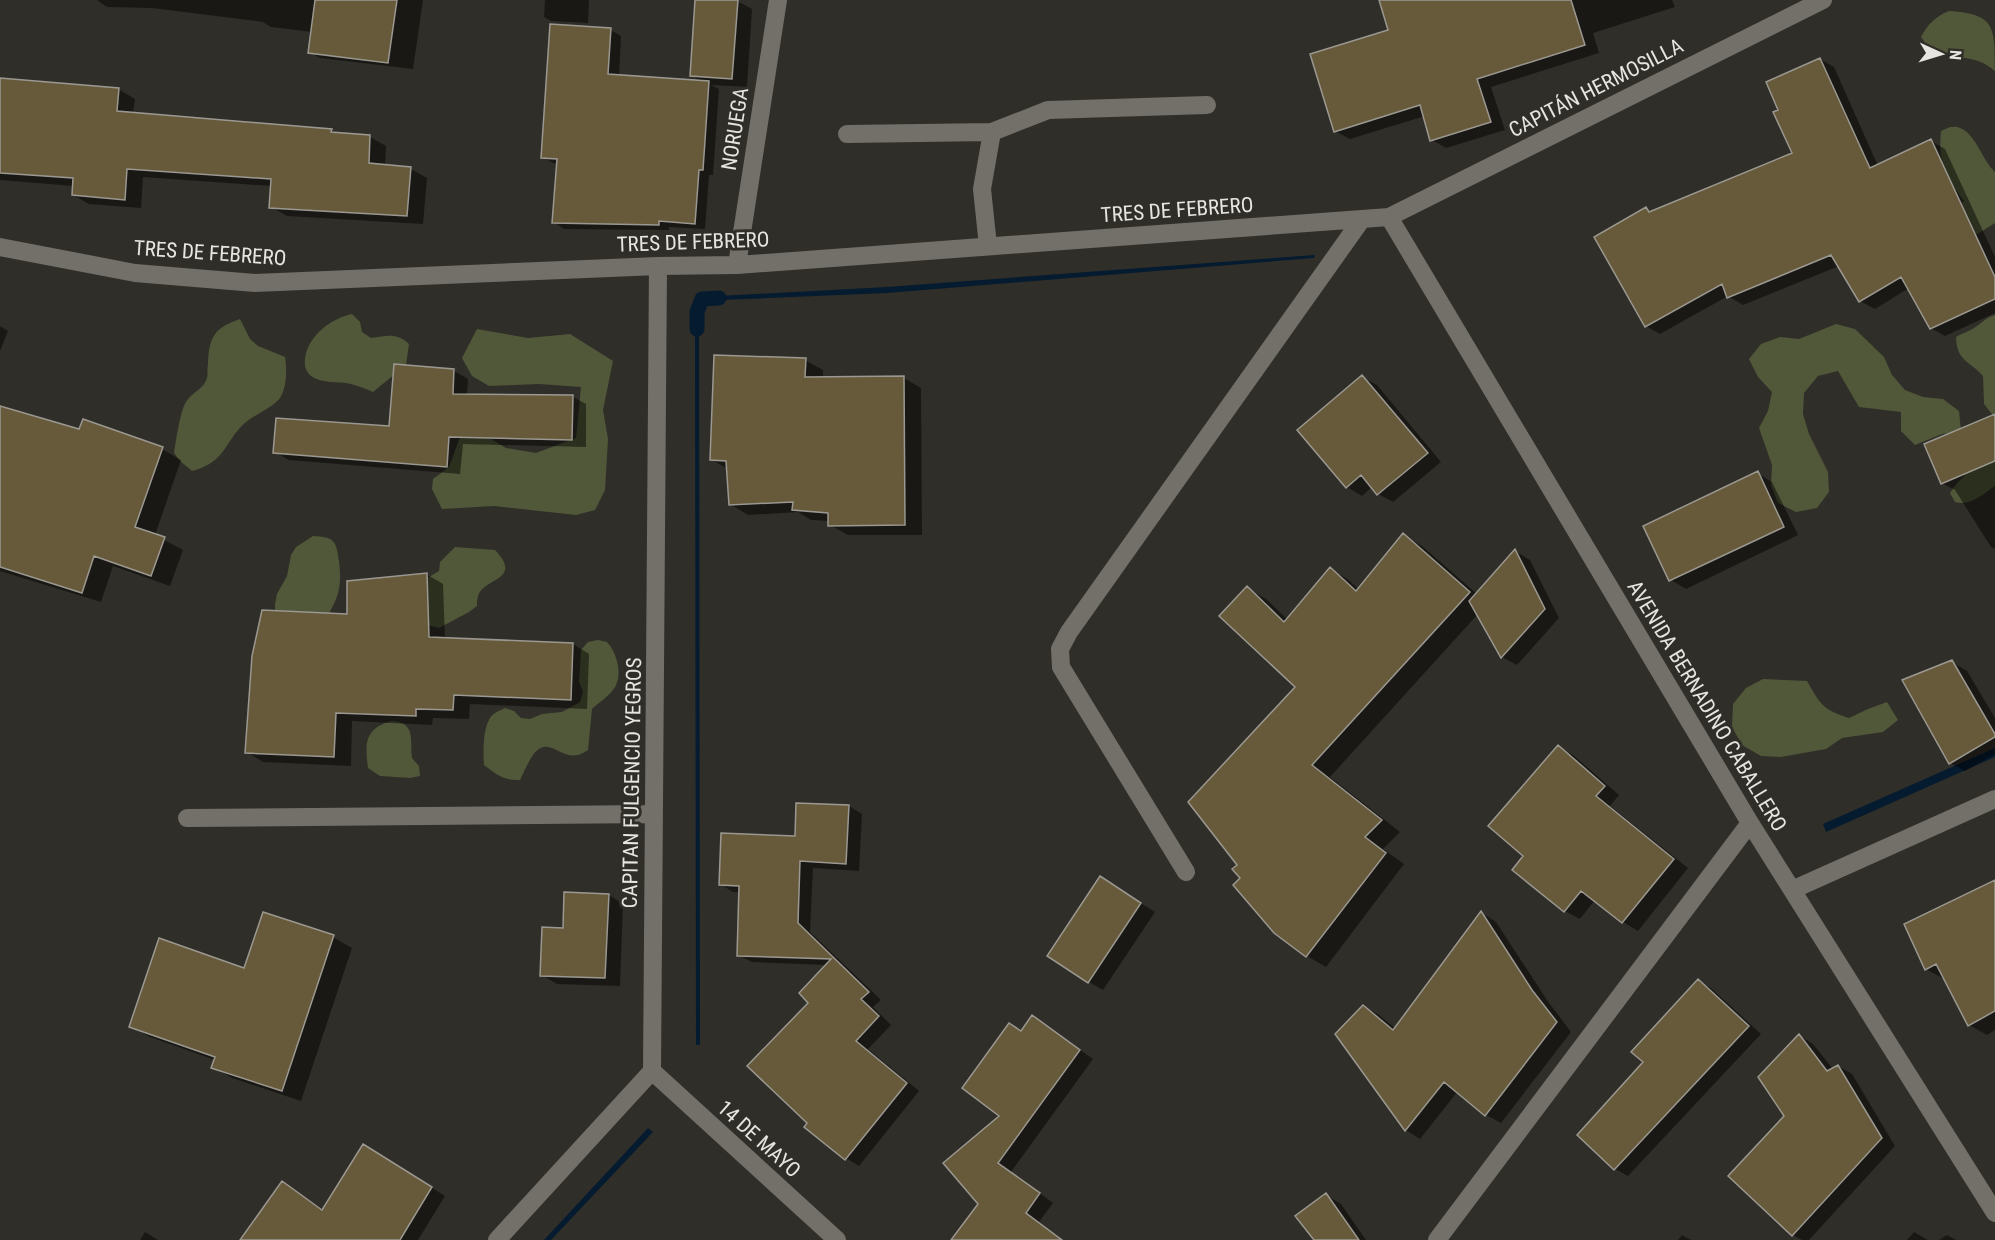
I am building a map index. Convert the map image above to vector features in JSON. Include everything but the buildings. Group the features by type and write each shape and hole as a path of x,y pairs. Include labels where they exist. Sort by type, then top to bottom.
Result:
{"street":[{"name":"NORUEGA","path":"737,264 778,0"},
{"name":"CAPITÁN HERMOSILLA","path":"1389,217 1823,0"},
{"path":"847,134 992,132 1048,110 1207,105"},
{"path":"988,246 982,189 992,132"},
{"name":"TRES DE FEBRERO","path":"0,247 135,273 255,283 737,264 1389,217"},
{"name":"AVENIDA BERNADINO CABALLERO","path":"1389,217 1750,823 1995,1213"},
{"path":"1186,872 1061,667 1060,649 1069,632 1362,219"},
{"name":"CAPITAN FULGENCIO YEGROS","path":"652,1071 658,266"},
{"path":"1792,890 1995,799"},
{"path":"187,818 654,814"},
{"path":"1437,1240 1750,823"},
{"path":"497,1240 652,1071"},
{"name":"14 DE MAYO","path":"652,1071 837,1240"}],"green space":[{"path":"1949,11 1976,15 1989,25 1993,33 1995,71 1978,61 1946,55 1927,45 1921,37 1926,29 1932,21"},
{"path":"1950,127 1959,127 1966,131 1995,172 1995,223 1976,235 1955,257 1948,214 1964,201 1944,169 1942,161 1941,131"},
{"path":"352,314 360,322 362,332 371,338 395,336 409,344 406,365 373,392 351,384 315,379 305,366 307,351 315,336 328,324"},
{"path":"1995,315 1995,418 1984,404 1983,376 1961,356 1956,337"},
{"path":"240,319 250,339 258,346 285,357 284,389 277,402 239,429 219,457 192,471 174,453 182,412 188,399 205,382 210,347 215,335 224,326"},
{"path":"1836,324 1855,329 1884,357 1892,375 1905,390 1923,397 1943,399 1959,411 1961,431 1942,434 1915,445 1901,431 1901,412 1859,407 1838,371 1818,376 1804,393 1803,414 1809,434 1828,472 1829,492 1817,508 1796,512 1778,503 1771,485 1772,465 1759,428 1768,411 1772,392 1758,377 1749,359 1761,344 1780,337 1799,339"},
{"path":"477,329 528,338 570,334 613,361 603,410 608,439 605,490 595,510 576,515 494,506 442,509 432,489 433,479 449,467 460,437 481,433 506,448 536,453 576,438 581,387 539,384 489,386 472,376 462,358"},
{"path":"1988,461 1995,461 1995,486 1971,501 1955,502 1950,493 1957,483 1971,470"},
{"path":"313,536 330,539 337,549 340,578 334,605 325,620 275,623 277,594 287,576 291,555 296,547"},
{"path":"455,547 495,550 503,560 504,573 481,590 477,606 469,612 439,628 420,623 412,587 439,571 440,562"},
{"path":"598,640 607,642 614,652 619,672 611,693 592,709 588,750 579,755 571,755 552,748 540,749 531,758 520,780 505,778 484,765 487,724 496,712 505,708 514,711 521,718 530,719 542,714 562,712 580,702 583,691 579,682 581,650 588,642"},
{"path":"1763,679 1807,681 1823,705 1849,718 1887,702 1898,720 1883,732 1842,738 1826,749 1781,757 1761,756 1742,745 1732,727 1733,704 1746,688"},
{"path":"391,721 399,722 408,728 412,758 419,766 420,776 410,778 380,776 368,768 368,738 376,728"}],"water":[{"path":"1315,255 1314,258 887,293 699,301 699,297 887,287"},
{"path":"695,309 699,309 700,1045 696,1045"},
{"path":"1995,748 1995,757 1826,832 1823,824"},
{"path":"648,1128 653,1132 551,1240 544,1240"}],"waterway":[{"path":"697,329 697,312 702,299 719,298"}]}
